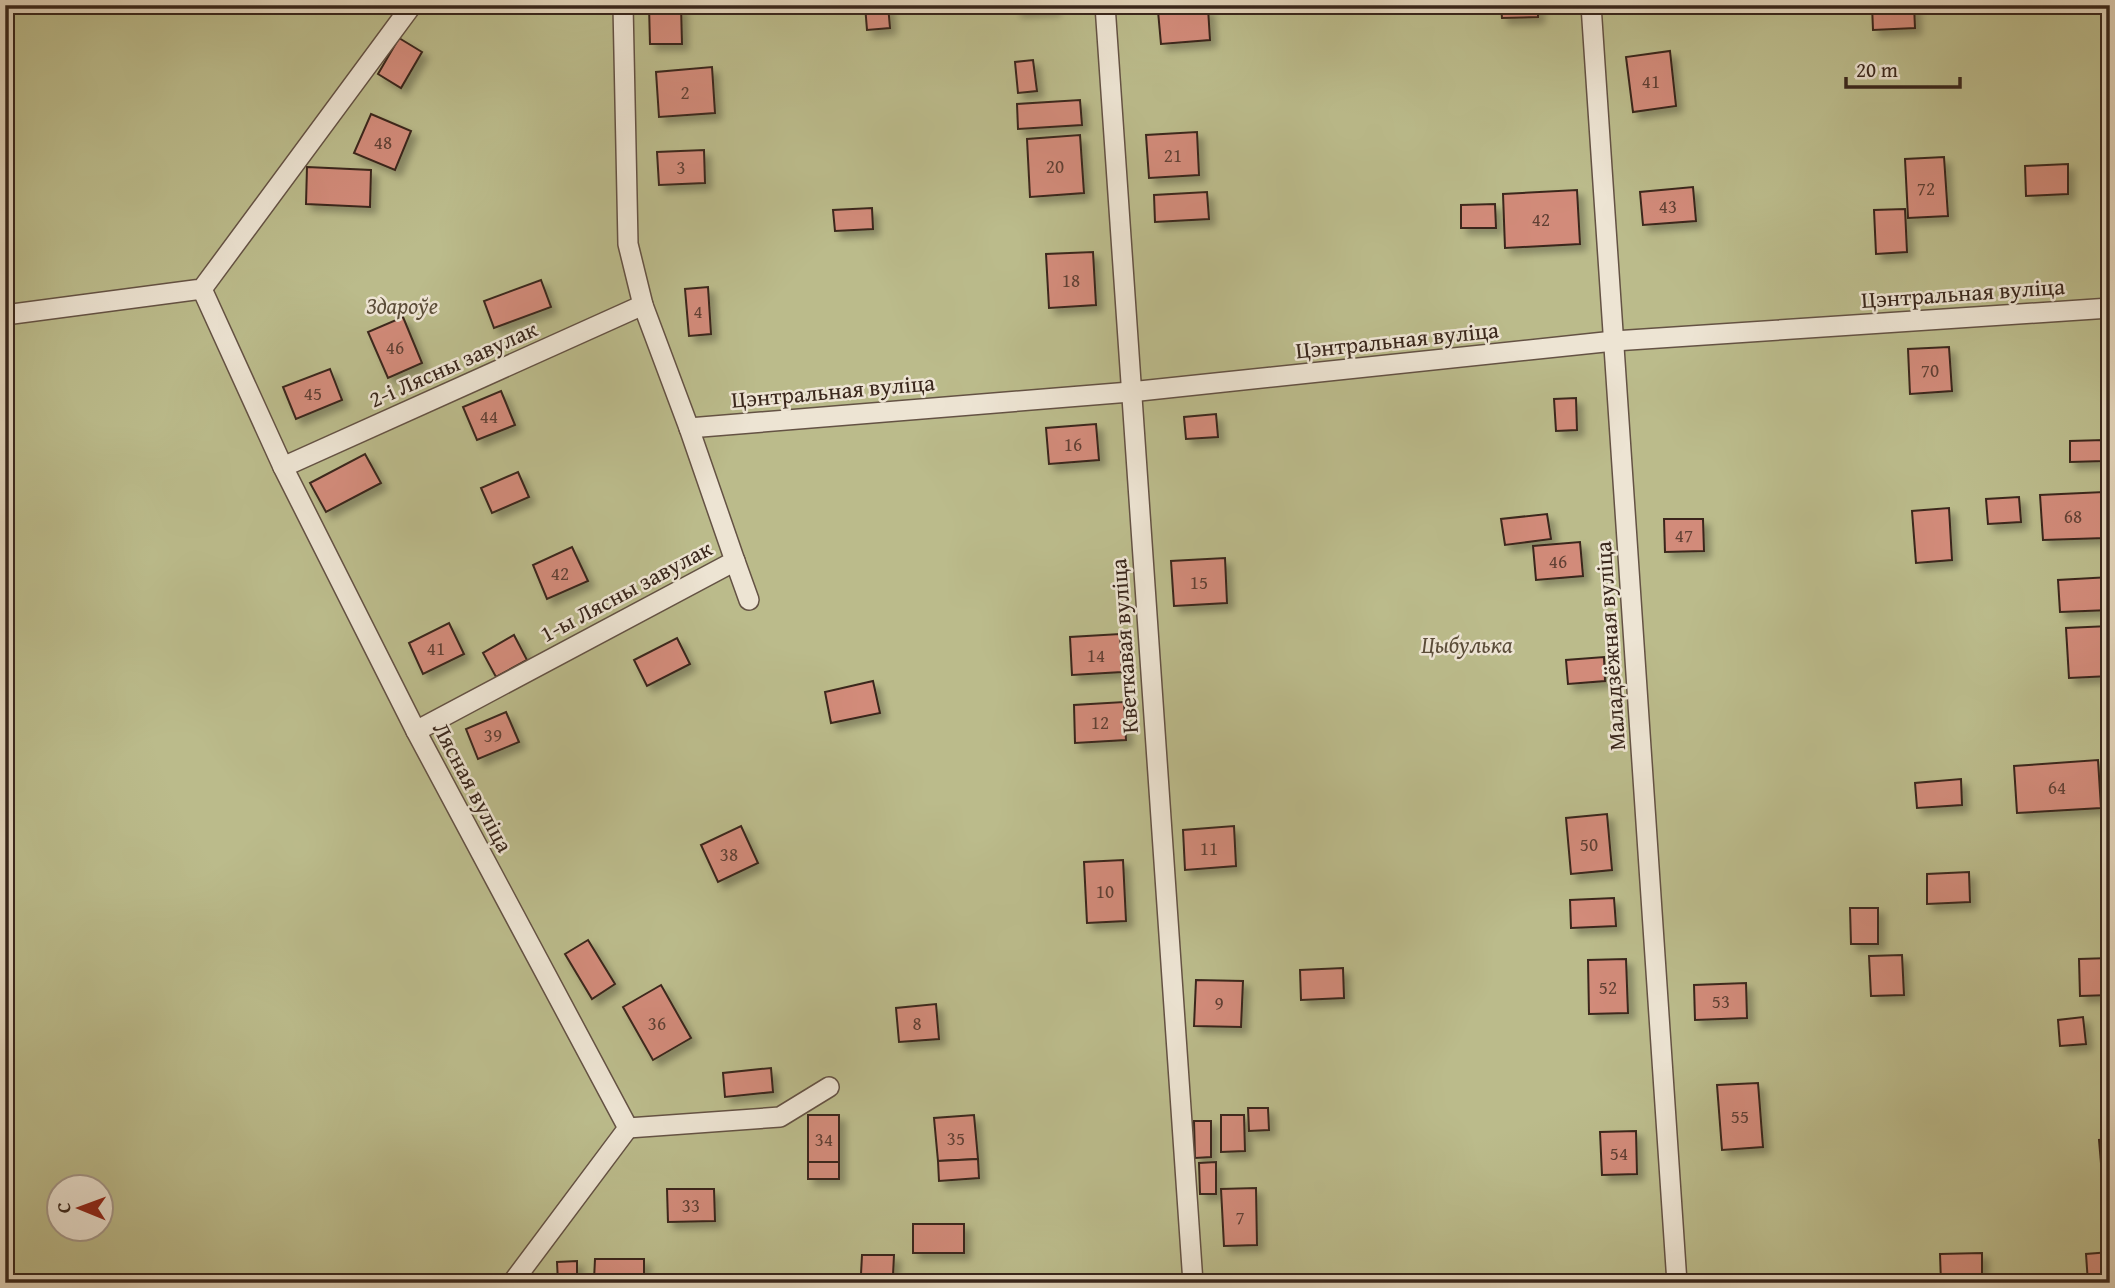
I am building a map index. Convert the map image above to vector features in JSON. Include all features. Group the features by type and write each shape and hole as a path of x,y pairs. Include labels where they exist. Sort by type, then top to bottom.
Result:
{"lane":[{"path":"5,315 202,289 411,5"},
{"name":"1-ы Лясны завулак","path":"416,731 735,561 643,305 628,244 623,5"},
{"name":"Кветкавая вуліца","path":"1105,5 1193,1283"},
{"name":"Маладзёжная вуліца","path":"1591,5 1677,1283"},
{"name":"Лясная вуліца","path":"202,289 283,467 416,731 628,1128"},
{"name":"2-і Лясны завулак","path":"283,467 643,305"},
{"name":"Цэнтральная вуліца","path":"689,428 1130,392 1614,341 2110,308"},
{"path":"735,561 749,600"},
{"path":"512,1283 628,1128 780,1117 829,1087"}],"green space":[{"name":"Цыбулька","path":"5,5 2110,5 2110,1283 5,1283"}],"building":[{"path":"865,5 888,5 890,28 867,30"},
{"path":"1015,5 1054,5 1054,9 1016,11"},
{"path":"1501,5 1538,5 1538,17 1502,18"},
{"path":"1872,5 1914,5 1915,28 1873,30"},
{"path":"649,6 681,6 682,44 650,44"},
{"path":"1208,8 1210,40 1161,44 1158,11"},
{"path":"399,38 422,52 401,88 378,74"},
{"path":"1670,51 1676,106 1633,112 1626,57"},
{"path":"1033,60 1037,91 1018,93 1015,62"},
{"path":"712,67 715,113 659,117 656,72"},
{"path":"1080,100 1082,125 1018,129 1017,104"},
{"path":"371,114 411,131 395,170 354,153"},
{"path":"1197,132 1199,175 1149,178 1146,135"},
{"path":"1080,135 1084,193 1030,197 1027,139"},
{"path":"704,150 705,183 659,185 657,152"},
{"path":"1944,157 1948,216 1908,218 1905,159"},
{"path":"2068,164 2068,194 2026,196 2025,166"},
{"path":"307,167 371,170 370,207 306,204"},
{"path":"1693,187 1696,221 1643,225 1640,192"},
{"path":"1577,190 1580,244 1505,248 1503,194"},
{"path":"1207,192 1209,219 1155,222 1154,195"},
{"path":"1495,204 1496,228 1461,228 1461,205"},
{"path":"872,208 873,229 835,231 833,210"},
{"path":"1905,209 1907,252 1876,254 1874,210"},
{"path":"1093,252 1096,305 1049,308 1046,254"},
{"path":"541,280 551,307 494,328 484,301"},
{"path":"708,287 711,334 689,336 685,289"},
{"path":"403,317 422,363 388,378 368,332"},
{"path":"1949,347 1952,391 1910,394 1908,349"},
{"path":"330,369 342,400 296,419 283,387"},
{"path":"501,391 515,425 477,440 463,407"},
{"path":"1576,398 1577,430 1556,431 1554,399"},
{"path":"1216,414 1218,437 1186,439 1184,417"},
{"path":"1096,424 1099,460 1049,464 1046,428"},
{"path":"2104,440 2104,461 2070,462 2070,441"},
{"path":"365,454 381,483 326,512 310,483"},
{"path":"518,472 529,497 492,513 481,488"},
{"path":"2104,492 2105,538 2043,540 2040,495"},
{"path":"2019,497 2021,522 1988,524 1986,499"},
{"path":"1949,508 1952,560 1916,563 1912,511"},
{"path":"1547,514 1551,539 1505,545 1501,519"},
{"path":"1664,519 1703,519 1704,551 1665,552"},
{"path":"1580,542 1583,576 1536,580 1533,546"},
{"path":"572,547 588,581 547,599 533,565"},
{"path":"1225,558 1227,603 1174,606 1171,561"},
{"path":"2110,577 2110,610 2060,612 2058,580"},
{"path":"449,623 464,654 423,674 409,643"},
{"path":"2109,626 2110,676 2069,678 2066,628"},
{"path":"1120,634 1122,672 1072,675 1070,637"},
{"path":"514,635 527,660 496,677 483,653"},
{"path":"677,638 690,664 647,686 634,660"},
{"path":"1604,657 1605,681 1568,684 1566,660"},
{"path":"873,681 880,713 831,723 825,692"},
{"path":"1124,702 1126,740 1075,743 1074,705"},
{"path":"506,712 519,742 478,759 466,729"},
{"path":"2098,760 2101,808 2017,813 2014,766"},
{"path":"1961,779 1962,805 1917,808 1915,783"},
{"path":"1607,814 1612,870 1571,874 1566,818"},
{"path":"741,826 758,863 718,882 701,845"},
{"path":"1234,826 1236,866 1185,870 1183,830"},
{"path":"1123,860 1126,921 1087,923 1084,862"},
{"path":"1969,872 1970,902 1927,904 1927,874"},
{"path":"1614,898 1616,926 1571,928 1570,900"},
{"path":"1850,908 1878,908 1878,944 1851,944"},
{"path":"588,940 615,984 592,999 565,954"},
{"path":"1902,955 1904,995 1871,996 1869,956"},
{"path":"2110,958 2110,995 2080,996 2079,959"},
{"path":"1626,959 1628,1013 1589,1014 1588,960"},
{"path":"1343,968 1344,998 1301,1000 1300,970"},
{"path":"1196,980 1243,981 1241,1027 1194,1026"},
{"path":"1746,983 1747,1018 1695,1020 1694,985"},
{"path":"661,985 691,1038 653,1060 623,1007"},
{"path":"936,1004 939,1039 899,1042 896,1008"},
{"path":"2083,1017 2086,1044 2060,1046 2058,1020"},
{"path":"771,1068 773,1092 725,1097 723,1073"},
{"path":"1758,1083 1763,1147 1722,1150 1717,1085"},
{"path":"1248,1108 1268,1108 1269,1130 1249,1131"},
{"path":"808,1115 839,1115 839,1162 808,1162"},
{"path":"974,1115 978,1159 938,1161 934,1118"},
{"path":"1221,1115 1244,1115 1245,1151 1221,1152"},
{"path":"1194,1121 1211,1121 1211,1157 1195,1158"},
{"path":"1636,1131 1637,1174 1602,1175 1600,1132"},
{"path":"2110,1139 2110,1174 2102,1175 2099,1140"},
{"path":"978,1159 979,1178 939,1181 938,1161"},
{"path":"808,1162 839,1162 839,1179 808,1179"},
{"path":"1216,1162 1216,1194 1200,1194 1199,1163"},
{"path":"1256,1188 1257,1245 1224,1246 1221,1189"},
{"path":"667,1189 714,1189 715,1221 668,1222"},
{"path":"913,1224 964,1224 964,1253 913,1253"},
{"path":"2110,1252 2110,1283 2088,1283 2086,1254"},
{"path":"1982,1253 1982,1283 1941,1283 1940,1254"},
{"path":"862,1255 894,1255 893,1275 861,1274"},
{"path":"595,1259 644,1259 644,1281 594,1280"},
{"path":"577,1261 577,1283 558,1283 557,1262"}],"park label":[{"name":"Здароўе","path":"402,306"}]}
